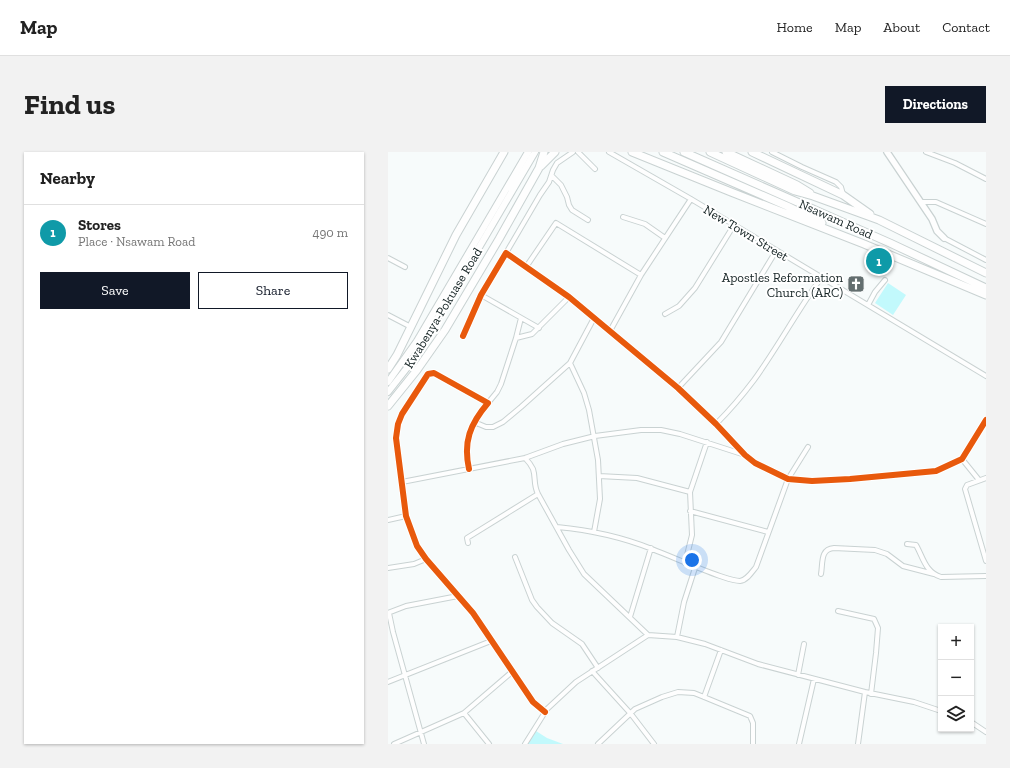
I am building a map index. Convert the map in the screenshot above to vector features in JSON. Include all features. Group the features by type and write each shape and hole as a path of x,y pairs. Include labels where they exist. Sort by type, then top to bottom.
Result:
{"highway":[{"path":"494,169 500,152"},
{"path":"388,369 397,355 456,236 504,152"},
{"path":"388,406 417,370 445,330 539,168 544,152"},
{"path":"539,168 555,152"},
{"path":"632,152 864,244 985,294"},
{"path":"663,152 786,206 864,244"},
{"name":"Nsawam Road","path":"684,152 890,243 985,294"},
{"name":"Nsawam Road","path":"710,152 795,191 879,220 986,273"},
{"path":"726,152 798,185 813,196"},
{"path":"752,152 843,195 879,220"}],"main road":[{"path":"480,241 528,152"},
{"path":"480,241 535,152"},
{"name":"Kwabenya-Pokuase Road","path":"388,382 417,341 480,241"},
{"name":"Kwabenya-Pokuase Road","path":"388,392 414,359 480,241"}],"street":[{"path":"463,336 481,295 540,195 545,190 557,163 573,152"},
{"path":"578,152 594,169"},
{"name":"New Town Street","path":"610,152 986,376"},
{"path":"772,152 802,168 836,182 841,188 843,195"},
{"path":"887,152 932,219 937,231 944,238 986,260"},
{"path":"926,152 955,163 986,179"},
{"path":"552,176 561,186 572,210 588,220"},
{"path":"610,331 641,275 690,199"},
{"path":"921,202 936,202 986,224"},
{"path":"623,217 645,224 665,238"},
{"path":"526,267 556,223 641,275"},
{"path":"666,314 679,306 695,288 734,225"},
{"path":"678,388 721,342 776,251"},
{"path":"506,253 569,298 678,388 716,424 745,455 755,463 788,479 820,481 931,472 962,459 986,420"},
{"path":"388,258 405,267"},
{"path":"716,424 735,404 754,380 821,278"},
{"path":"868,305 885,280"},
{"path":"481,295 539,328"},
{"path":"516,338 532,334 569,298"},
{"path":"388,315 410,327"},
{"path":"469,469 467,450 474,422 497,392 501,384 521,318"},
{"path":"474,422 486,427 493,427 503,422 521,407 570,363 594,318"},
{"path":"570,363 584,393 595,436 600,499 594,532"},
{"path":"488,403 434,373 428,374 402,414 398,424 396,438 406,516 417,546 426,560 473,613 533,702 545,712"},
{"path":"402,482 525,458 563,444 595,436 641,430 661,430 707,442 745,455"},
{"path":"685,563 692,535 690,492 707,442"},
{"path":"557,527 594,532 651,548 695,568 732,580 741,581 751,574 756,567 788,479 808,447"},
{"path":"525,458 533,468 535,487 538,494 584,574 648,635"},
{"path":"962,459 979,480"},
{"path":"599,476 637,478 690,492"},
{"path":"986,478 967,485 965,489 986,561"},
{"path":"468,543 467,538 538,494"},
{"path":"690,511 768,532"},
{"path":"388,520 406,516"},
{"path":"907,544 916,545 923,562 934,574"},
{"path":"630,617 651,548"},
{"path":"821,574 824,553 828,548 834,548 875,550 887,554 903,566 941,577 986,576"},
{"path":"515,557 532,600 537,607 552,623 582,644 598,668"},
{"path":"388,568 414,564 426,560"},
{"path":"677,637 684,602 695,568"},
{"path":"424,744 389,613 406,606 458,596"},
{"path":"838,611 874,619 876,622 878,628 871,694"},
{"path":"525,744 551,704 576,682 648,635 677,637 705,644 758,664 871,694 914,702 938,710"},
{"path":"388,682 491,641"},
{"path":"798,675 804,644"},
{"path":"704,697 721,650"},
{"path":"394,744 464,713 513,671"},
{"path":"592,671 631,714 654,744"},
{"path":"799,744 814,679"},
{"path":"598,744 635,709 662,696 678,692 694,693 750,716 753,723 753,744"},
{"path":"858,744 865,692"},
{"path":"464,713 489,744"},
{"path":"974,724 986,732"}],"shaded area":[{"path":"888,283 906,295 893,315 875,303"},
{"path":"536,731 547,738 563,744 526,744"}],"cycle path":[{"path":"463,336 481,295 506,253 569,297 678,388 716,424 745,455 755,463 788,479 812,481 850,479 936,471 962,459 986,420"},
{"path":"469,469 467,450 472,426 488,403 434,373 428,374 402,414 398,424 396,438 406,516 417,546 426,559 473,613 533,702 545,712"}],"place":[{"name":"Stores","path":"879,261"},
{"name":"Apostles Reformation Church (ARC)","path":"856,284"}]}
